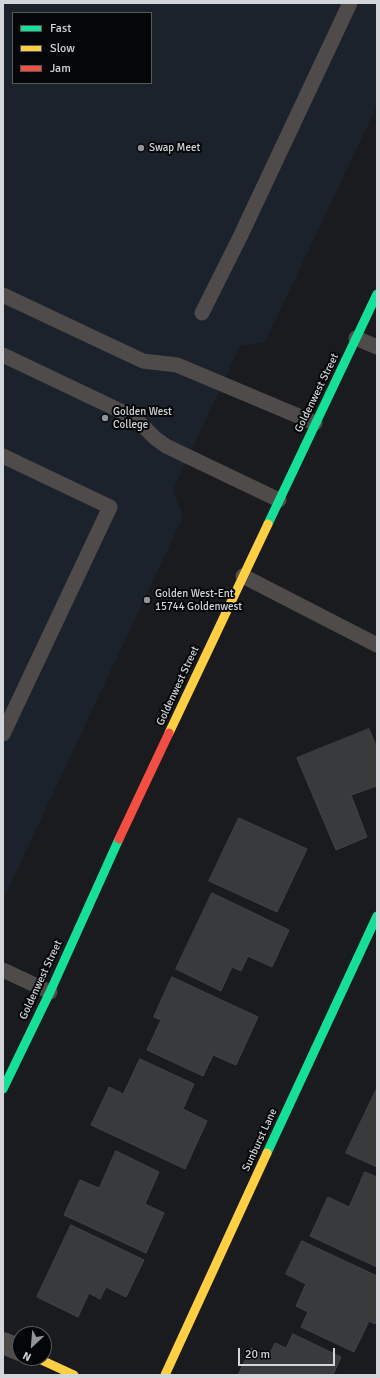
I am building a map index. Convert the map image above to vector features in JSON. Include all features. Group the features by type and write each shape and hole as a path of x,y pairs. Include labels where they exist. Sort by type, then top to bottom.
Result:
{"main road":[{"name":"Goldenwest Street","path":"3,1089 50,992 96,888 377,294"},
{"name":"Sunburst Lane","path":"165,1375 376,916"},
{"path":"52,1365 74,1375"}],"lane":[{"path":"202,313 240,237 350,3"},
{"path":"3,295 143,361 177,365 315,423"},
{"path":"356,338 377,347"},
{"path":"3,354 131,416 166,446 279,500"},
{"path":"3,456 110,508 3,734"},
{"path":"243,576 377,645"},
{"path":"3,970 50,992"}],"shaded area":[{"name":"Golden West College","path":"3,3 377,3 377,106 265,342 240,346 173,490 183,517 3,900"}],"building":[{"path":"369,729 377,748 377,786 351,795 367,837 336,850 297,758"},
{"path":"239,818 307,849 277,912 209,881"},
{"path":"212,893 289,930 272,967 248,956 241,971 232,967 221,991 176,969"},
{"path":"172,977 258,1017 236,1065 213,1055 203,1076 147,1050 161,1020 154,1017"},
{"path":"140,1059 194,1084 183,1109 207,1121 185,1169 91,1125 109,1087 123,1094"},
{"path":"377,1088 377,1167 346,1153"},
{"path":"116,1151 159,1172 145,1204 164,1213 146,1253 64,1215 80,1180 99,1188"},
{"path":"365,1172 377,1177 377,1267 310,1236 328,1197 349,1207"},
{"path":"71,1225 144,1260 126,1297 106,1287 100,1299 89,1293 78,1317 37,1297"},
{"path":"302,1241 377,1276 377,1319 375,1324 369,1321 354,1352 301,1327 308,1312 296,1306 306,1284 286,1274"},
{"path":"293,1334 341,1357 333,1375 238,1375 251,1348 268,1357 275,1343 286,1348"}],"traffic: fast":[{"path":"268,524 377,294"},
{"path":"3,1089 50,992 119,839"},
{"path":"267,1153 377,916"}],"traffic: slow":[{"path":"169,733 268,524"},
{"path":"165,1375 267,1153"},
{"path":"52,1365 74,1375"}],"traffic: jam":[{"path":"119,839 169,733"}],"place":[{"name":"Swap Meet","path":"141,148"},
{"name":"Golden West College","path":"105,418"},
{"name":"Golden West-Ent 15744 Goldenwest","path":"147,600"}]}
